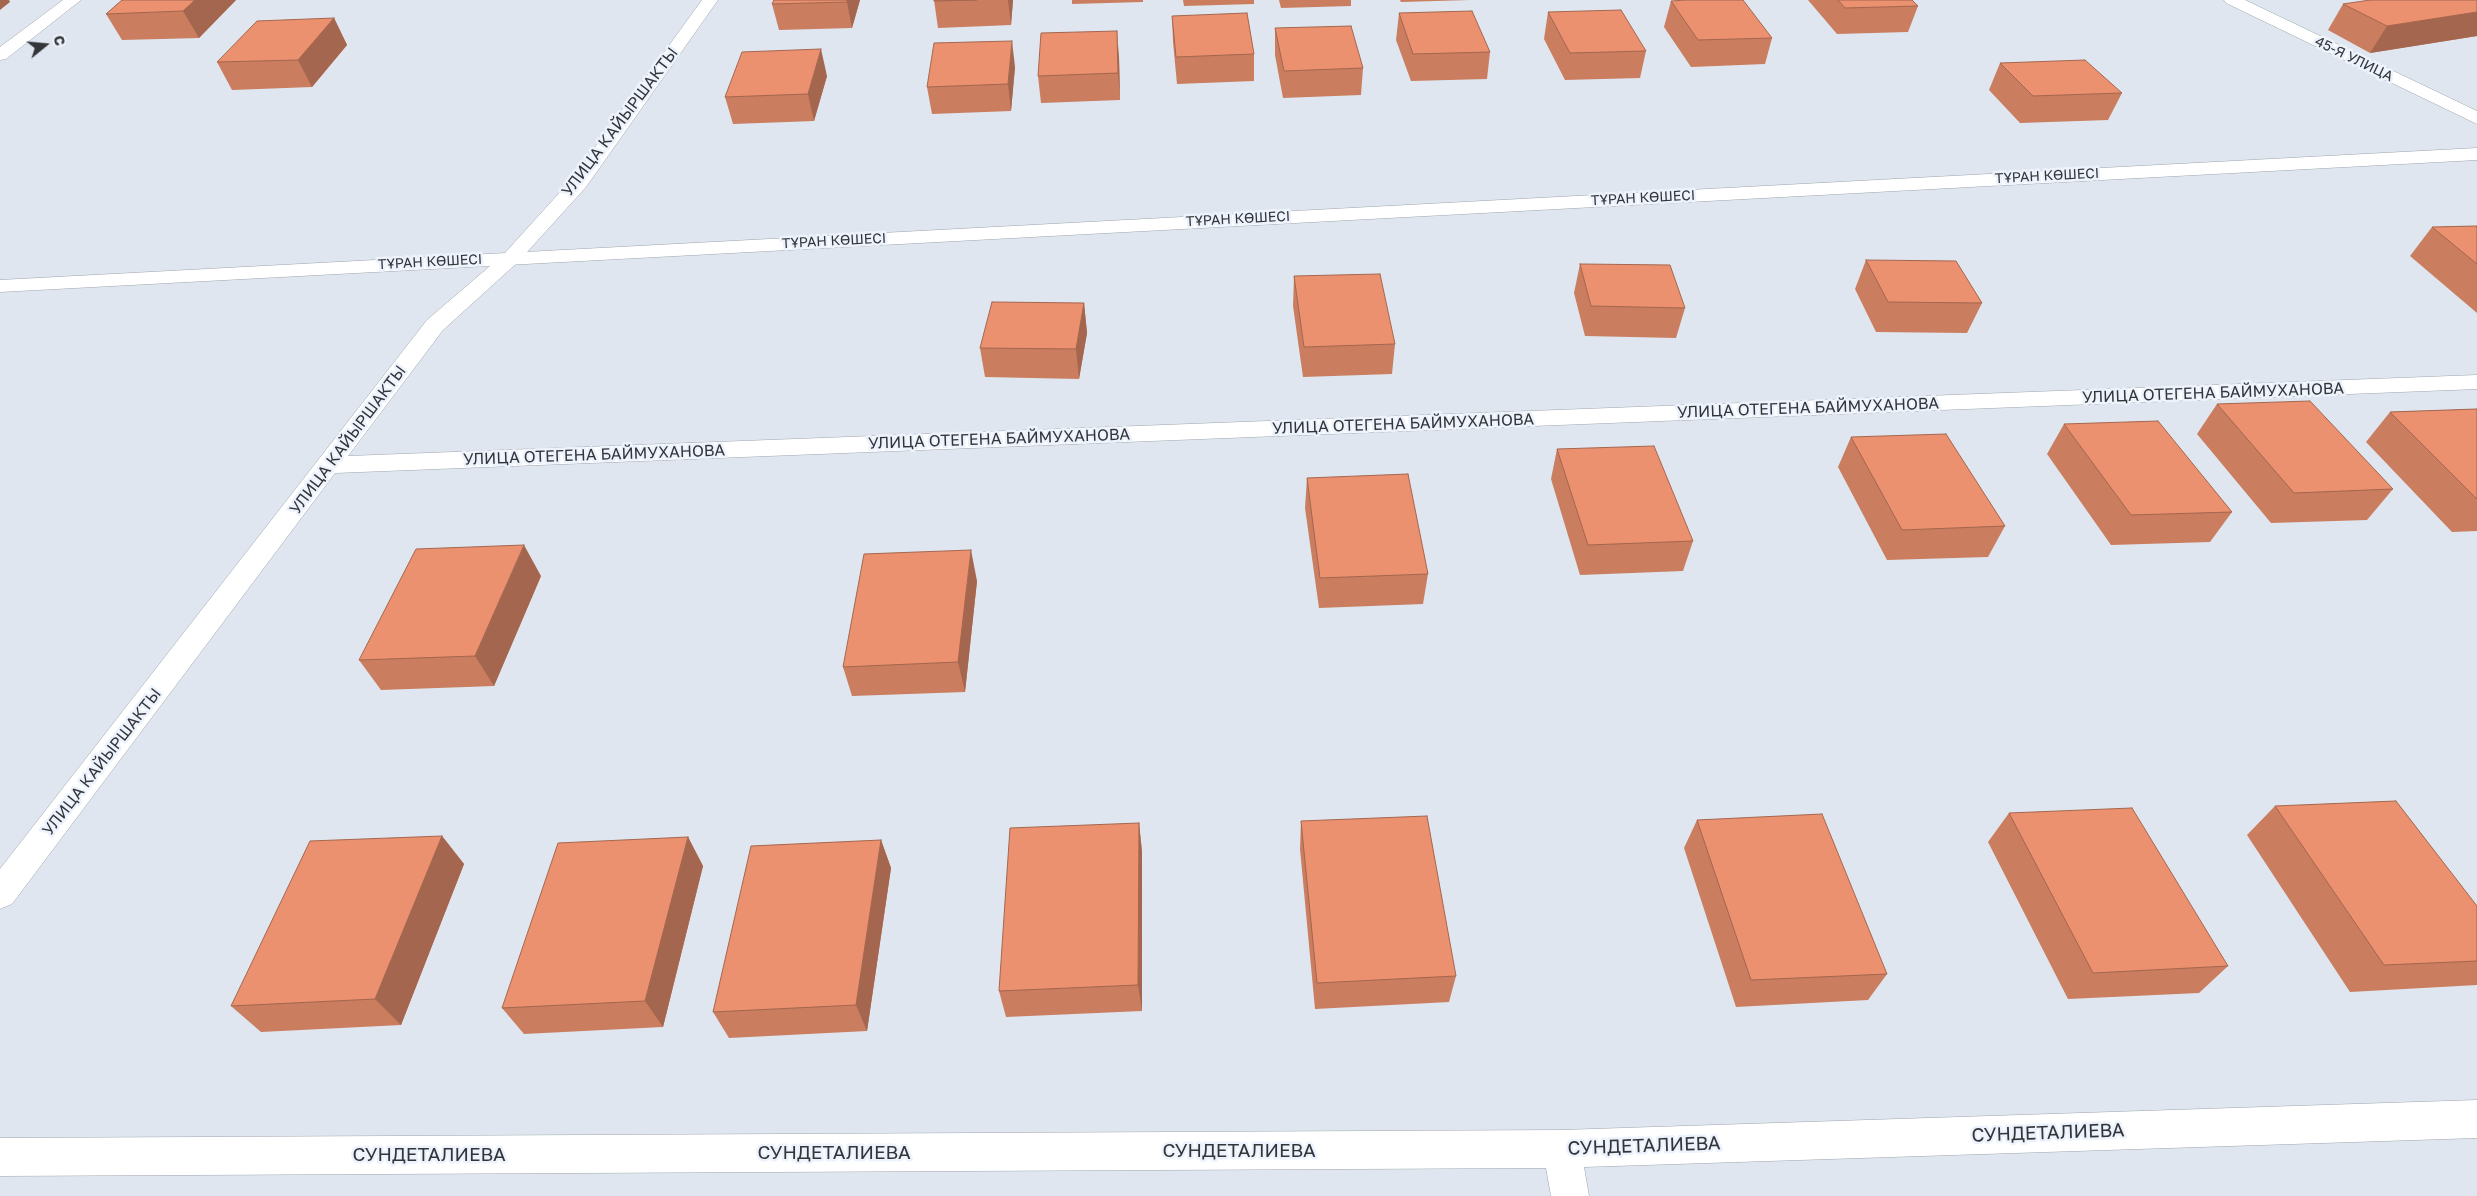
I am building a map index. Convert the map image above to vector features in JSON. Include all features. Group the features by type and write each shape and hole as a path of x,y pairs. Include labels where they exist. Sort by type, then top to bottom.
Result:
{"street":[{"path":"0,55 73,0"},
{"name":"УЛИЦА КАЙЫРШАКТЫ","path":"0,894 435,326 511,258 579,183 710,0"},
{"name":"45-Я УЛИЦА","path":"2232,0 2477,118"},
{"name":"ТҰРАН КӨШЕСІ","path":"0,286 2477,154"},
{"name":"УЛИЦА ОТЕГЕНА БАЙМУХАНОВА","path":"330,465 2477,382"},
{"name":"СУНДЕТАЛИЕВА","path":"0,1158 1562,1149 2477,1119"},
{"path":"1562,1149 1570,1196"}],"building":[{"path":"122,0 195,0 183,11 106,14"},
{"path":"774,0 847,0 847,2 772,4"},
{"path":"934,0 977,0 934,1"},
{"path":"1743,0 1772,38 1698,40 1671,1"},
{"path":"1838,0 1912,0 1918,6 1845,8"},
{"path":"2370,0 2477,0 2477,12 2387,26 2343,4"},
{"path":"1621,10 1646,51 1570,53 1548,12"},
{"path":"1472,11 1490,52 1413,54 1399,13"},
{"path":"1247,13 1254,54 1176,57 1172,16"},
{"path":"334,18 298,60 217,62 257,21"},
{"path":"1351,26 1363,68 1284,71 1275,28"},
{"path":"1117,31 1118,73 1038,76 1041,33"},
{"path":"1012,41 1008,84 927,87 934,43"},
{"path":"821,49 808,94 725,97 742,52"},
{"path":"2085,60 2122,93 2033,96 2000,63"},
{"path":"2477,226 2477,264 2432,227"},
{"path":"1866,260 1956,261 1982,303 1888,302"},
{"path":"1580,264 1670,265 1685,308 1591,306"},
{"path":"1380,274 1395,344 1304,347 1294,276"},
{"path":"992,302 1084,303 1076,349 980,348"},
{"path":"2310,401 2393,489 2294,493 2217,404"},
{"path":"2477,409 2477,499 2390,412"},
{"path":"2158,421 2232,512 2131,515 2064,424"},
{"path":"1946,434 2005,526 1902,530 1851,437"},
{"path":"1654,446 1693,541 1588,545 1557,449"},
{"path":"1408,474 1428,574 1320,578 1307,478"},
{"path":"524,545 475,656 359,660 416,549"},
{"path":"971,550 958,662 843,667 864,554"},
{"path":"2396,801 2477,906 2477,961 2384,965 2275,806"},
{"path":"2132,808 2228,966 2093,973 2009,813"},
{"path":"1822,814 1887,974 1751,980 1697,820"},
{"path":"1427,816 1456,976 1317,983 1301,821"},
{"path":"1139,823 1138,985 999,991 1010,828"},
{"path":"442,836 375,999 231,1006 310,841"},
{"path":"688,837 645,1001 502,1008 558,843"},
{"path":"881,840 856,1005 713,1012 751,846"}]}
